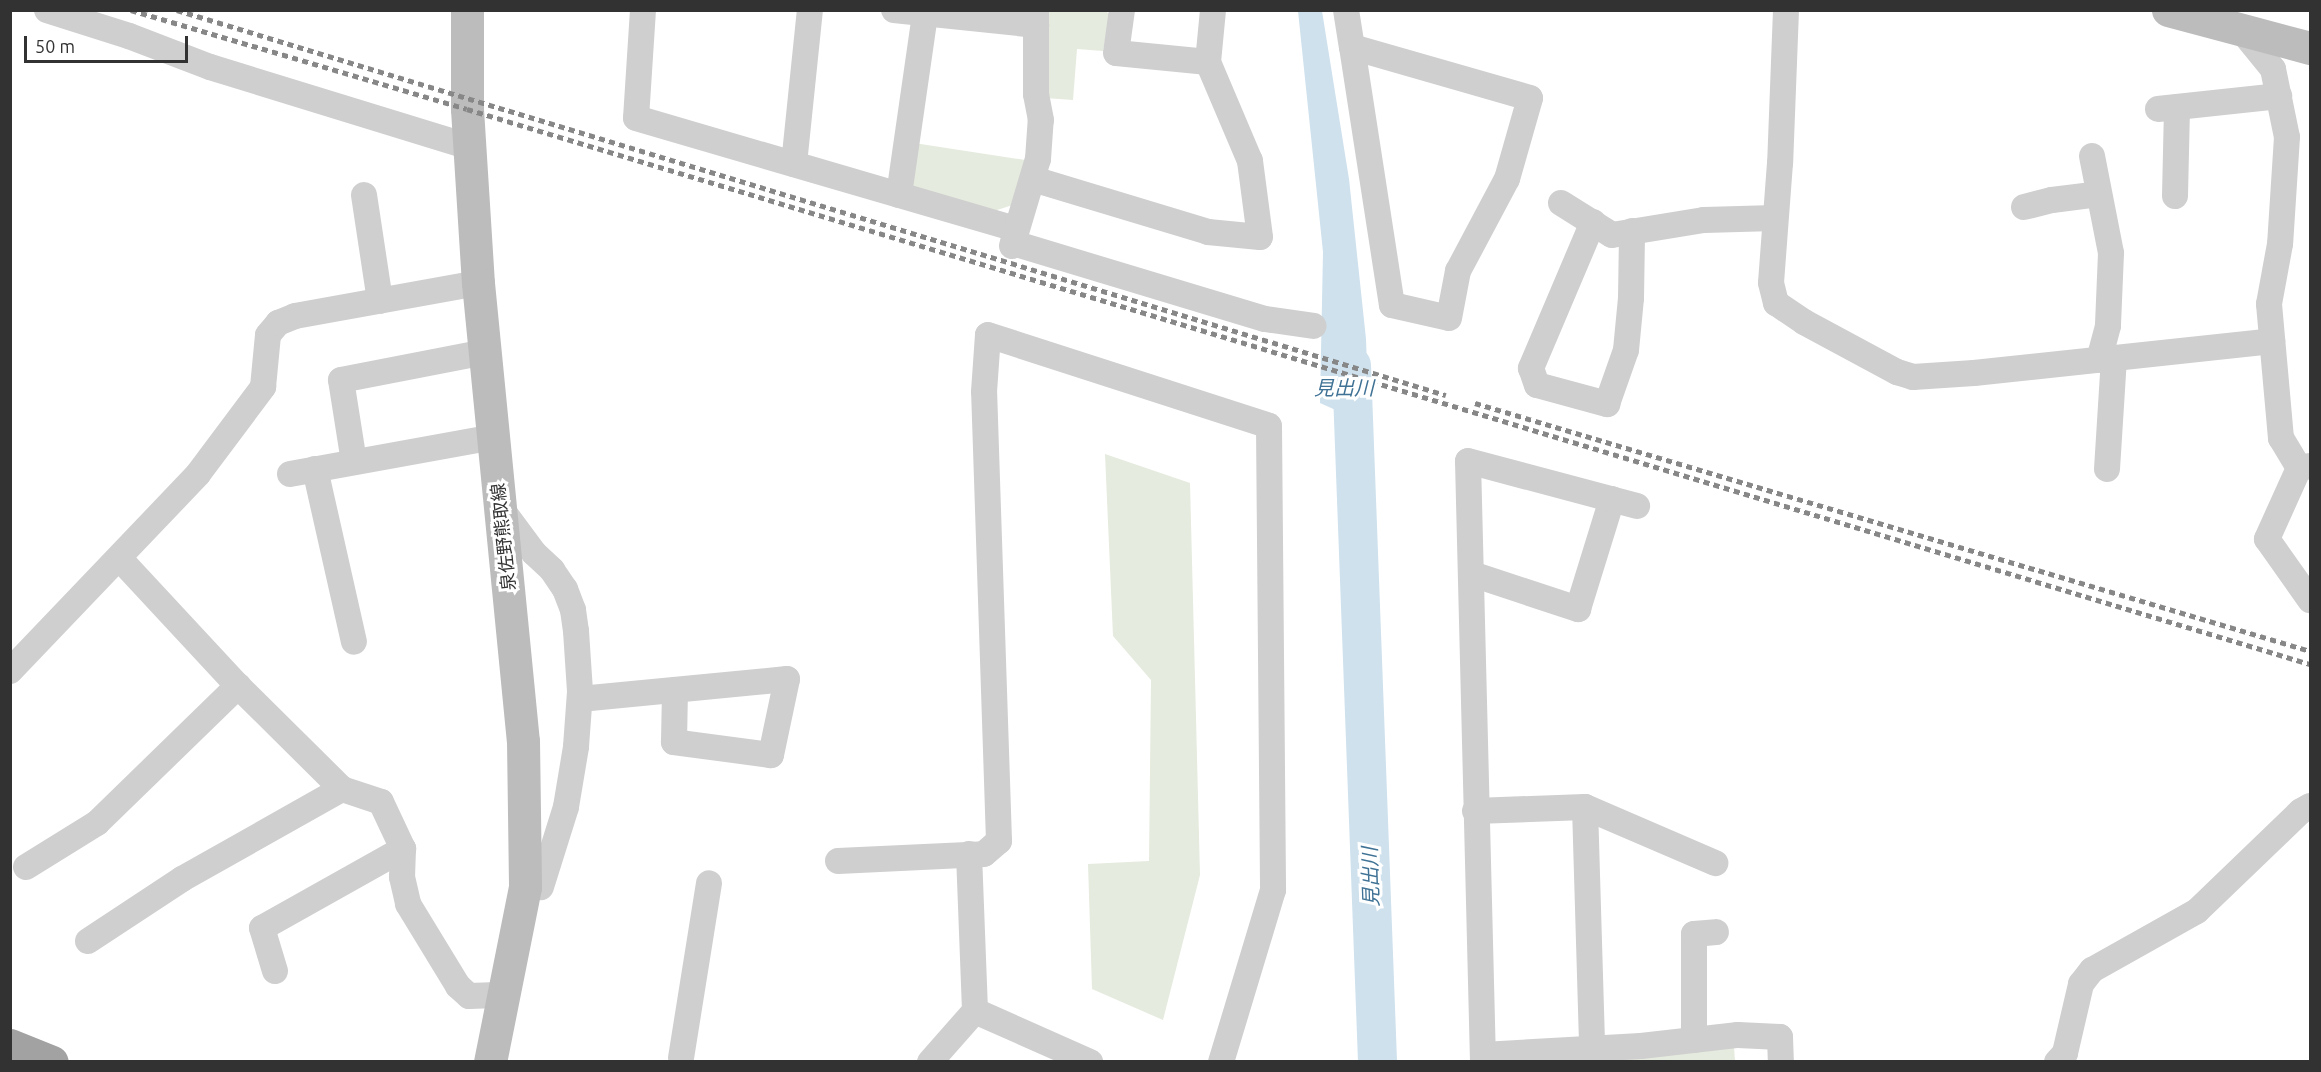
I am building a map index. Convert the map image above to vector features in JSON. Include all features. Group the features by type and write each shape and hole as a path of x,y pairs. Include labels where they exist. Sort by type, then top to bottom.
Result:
{"highway":[{"path":"10,1045 52,1062"}],"main road":[{"name":"泉佐野熊取線","path":"467,10 470,147 478,283 523,741 525,887 490,1062"},
{"path":"2168,10 2310,48"}],"street":[{"path":"47,10 129,36 210,67 470,147"},
{"path":"643,10 636,118 899,195 1013,241 1265,319 1314,326"},
{"path":"794,164 810,10"},
{"path":"1122,10 1116,53 1208,62"},
{"path":"1033,178 1208,232 1260,237 1250,161 1208,62 1213,10"},
{"path":"1346,10 1392,305 1449,318 1458,271 1507,179 1530,98 1352,47"},
{"path":"1786,10 1780,164 1774,218 1771,283 1776,303 1804,322 1902,375 1913,377 1974,373 2272,341"},
{"path":"899,195 914,12 1036,18 1036,94 1041,120 1033,178 1013,241"},
{"path":"2242,31 2274,69 2287,137 2280,244 2268,304 2281,438 2305,467 2267,539 2310,600"},
{"path":"2175,196 2167,108 2279,96"},
{"path":"2092,156 2111,253 2106,359 2107,469"},
{"path":"2024,207 2052,200 2099,194"},
{"path":"364,195 380,301"},
{"path":"1561,203 1612,235 1704,220 1774,218"},
{"path":"1593,222 1531,368 1537,385 1607,404 1626,350 1631,298 1632,231"},
{"path":"10,671 120,559 198,474 263,387 268,335 278,323 295,316 478,283"},
{"path":"838,861 984,854 999,841 984,392 988,335 1269,426 1273,890 1221,1062"},
{"path":"354,462 340,380 485,352"},
{"path":"354,642 303,472 493,437"},
{"path":"1637,506 1468,461 1483,1058 1738,1035 1780,1037 1781,1062"},
{"path":"1472,574 1578,609 1612,499"},
{"path":"500,507 534,553 552,570 565,589 573,610 576,631 580,699 576,747 566,807 541,886"},
{"path":"120,559 238,686 342,789 381,802 403,849 402,877 408,904 458,986 469,996 505,995"},
{"path":"580,699 787,679 771,755 674,742 675,690"},
{"path":"26,867 97,823 238,686"},
{"path":"88,941 182,879 342,789"},
{"path":"2057,1062 2065,1053 2081,984 2092,970 2197,911 2301,811 2310,806"},
{"path":"1475,811 1585,807 1715,863"},
{"path":"1585,807 1592,1049"},
{"path":"275,971 262,927 403,849"},
{"path":"930,1062 975,1011 969,854"},
{"path":"681,1058 709,883"},
{"path":"1694,1040 1694,934 1716,932"},
{"path":"975,1011 1089,1062"}],"shaded area":[{"path":"1048,11 1105,11 1110,14 1103,51 1077,49 1073,100 1045,98"},
{"path":"914,143 1025,160 1019,203 988,213 908,190"},
{"path":"1105,454 1190,483 1200,875 1163,1020 1092,989 1088,864 1149,861 1151,680 1113,636"},
{"path":"1734,1047 1735,1061 1594,1061"}],"water":[{"name":"見出川","path":"1298,11 1322,11 1349,179 1366,339 1369,425 1320,403 1323,252"}],"waterway":[{"name":"見出川","path":"1351,365 1377,1062"}],"railway":[{"path":"131,10 2310,664"},
{"path":"177,10 1446,395"},
{"path":"1475,403 2310,651"}]}
